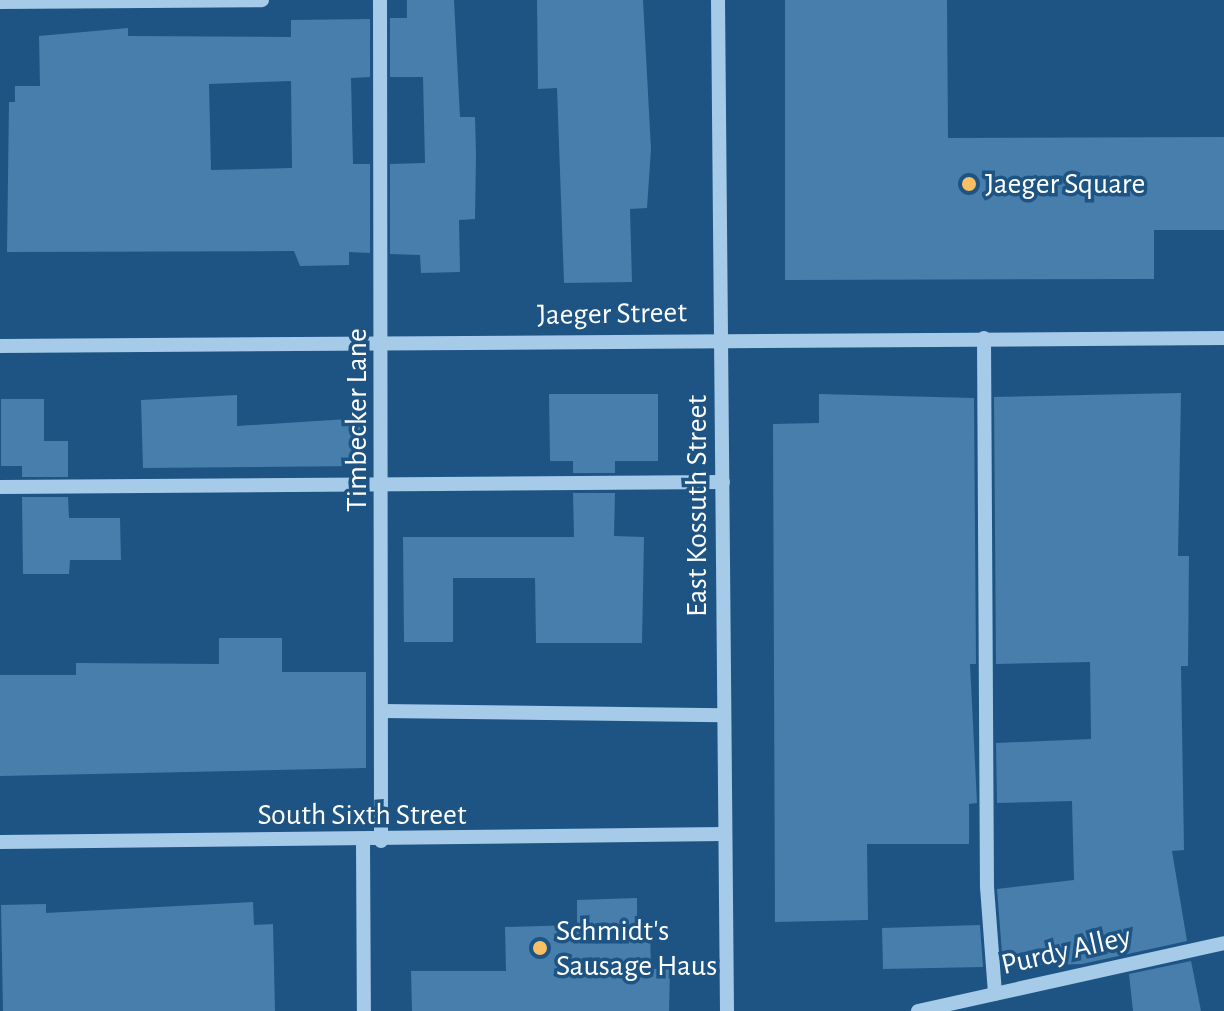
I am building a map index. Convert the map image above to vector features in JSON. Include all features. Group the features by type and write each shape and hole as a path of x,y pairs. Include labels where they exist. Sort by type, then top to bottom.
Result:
{"street":[{"path":"0,2 262,0"},
{"name":"Timbecker Lane","path":"380,0 384,342 381,841"},
{"name":"East Kossuth Street","path":"718,0 727,1011"},
{"name":"Jaeger Street","path":"0,346 721,338 1224,338"},
{"path":"984,338 987,887 995,994"},
{"path":"0,487 723,482"},
{"path":"382,711 723,715"},
{"name":"South Sixth Street","path":"0,842 381,841 724,834"},
{"path":"363,841 364,1011"},
{"name":"Purdy Alley","path":"918,1011 1224,943"}],"building":[{"path":"407,0 454,0 460,117 475,117 476,154 475,219 459,220 460,272 421,273 420,255 390,254 390,164 425,163 423,77 390,77 390,18 407,18"},
{"path":"537,0 643,0 651,149 647,208 630,209 632,282 564,283 557,88 538,89"},
{"name":"Jaeger Square","path":"785,0 947,0 948,138 1224,137 1224,230 1154,230 1154,279 785,280"},
{"path":"370,19 370,77 351,78 353,164 370,164 370,253 349,252 349,265 300,266 294,251 7,252 9,102 15,102 15,86 40,86 39,36 128,28 128,36 291,37 291,20","holes":["291,81 292,168 211,170 209,84"]},
{"path":"1181,393 1178,556 1189,556 1188,666 1181,666 1184,850 1172,851 1187,941 1082,964 1003,966 997,889 1074,880 1072,801 997,803 996,743 1091,739 1090,662 996,664 994,397"},
{"path":"549,394 658,394 658,461 615,461 615,473 573,473 573,461 550,461"},
{"path":"819,394 974,398 976,664 970,664 977,803 969,804 969,844 867,844 868,920 775,922 773,424 819,423"},
{"path":"237,395 237,426 364,418 365,466 143,468 141,400"},
{"path":"1,399 44,399 44,441 68,441 68,477 22,477 22,466 1,466"},
{"path":"573,493 615,493 614,536 644,537 642,643 536,643 535,578 453,578 453,642 404,642 403,537 574,537"},
{"path":"22,497 68,497 69,518 120,518 121,560 70,560 69,574 23,574"},
{"path":"219,638 282,638 282,672 366,672 366,768 0,776 0,675 76,675 76,663 219,664"},
{"name":"Schmidt's Sausage Haus","path":"637,898 637,932 650,932 651,969 670,969 669,1011 412,1011 411,971 506,971 505,927 577,925 577,900"},
{"path":"253,902 254,925 273,924 275,1011 3,1011 1,905 46,904 46,913"},
{"path":"980,925 983,967 883,969 882,928"},
{"path":"1191,961 1201,1011 1133,1011 1129,974"}],"place":[{"name":"Jaeger Square","path":"969,184"},
{"name":"Schmidt's Sausage Haus","path":"540,948"}]}
